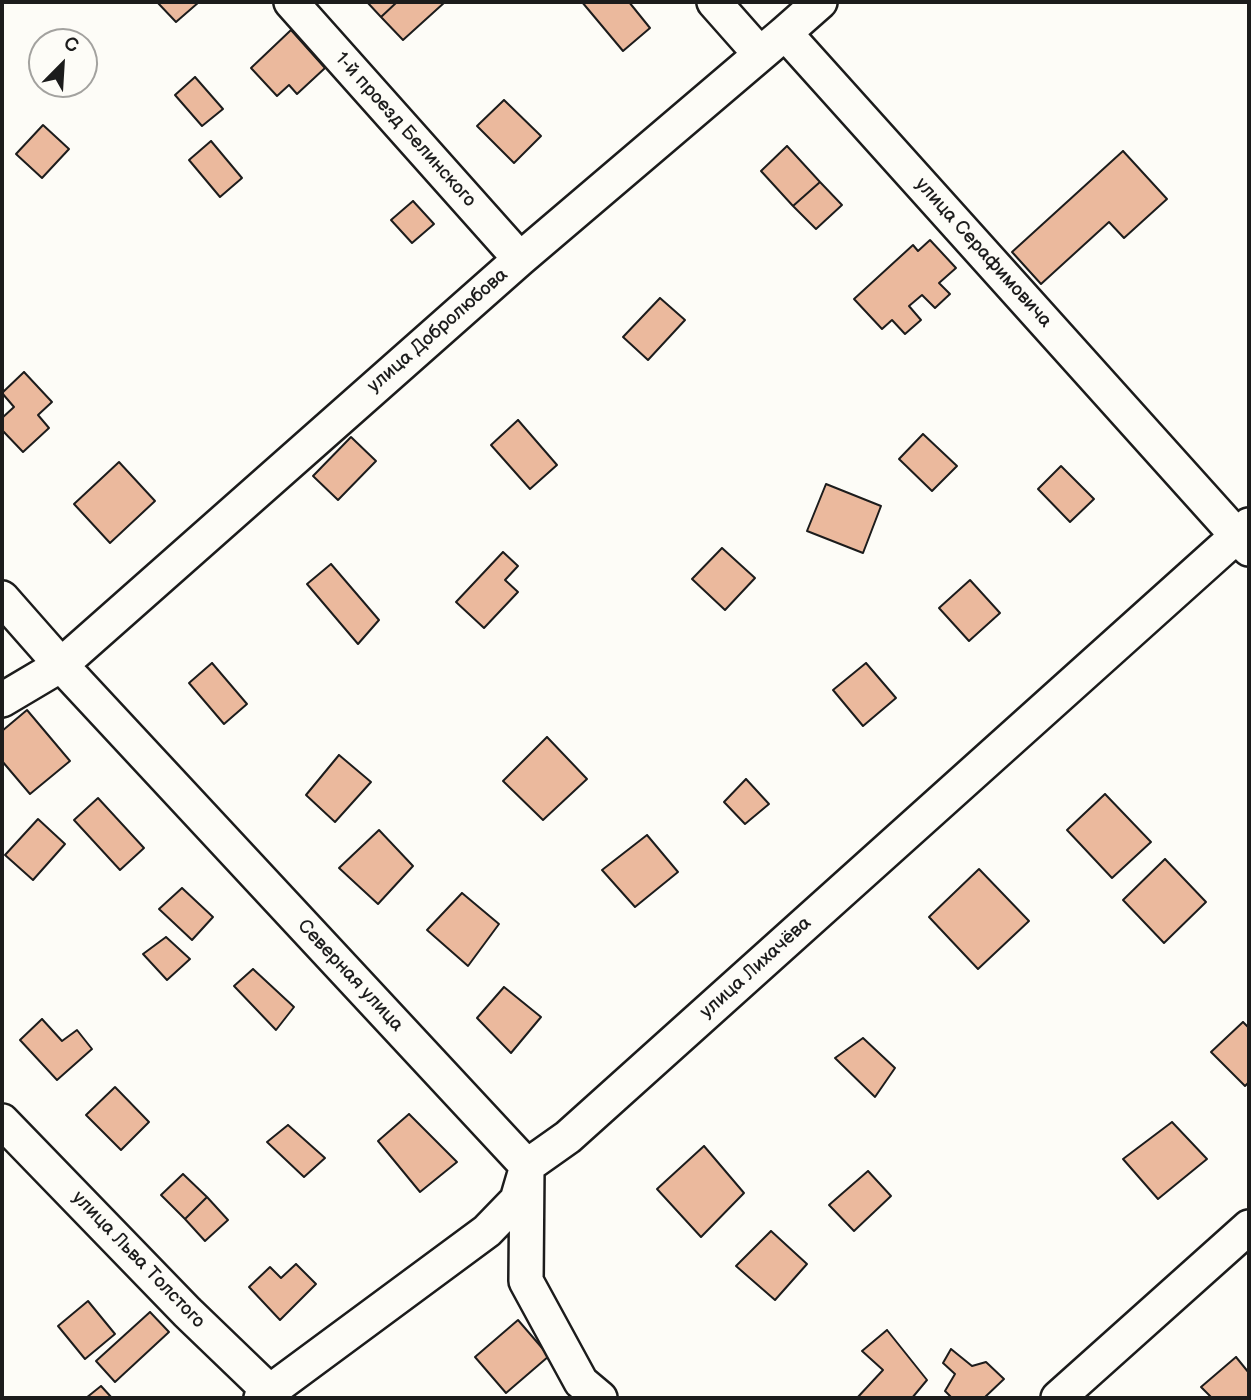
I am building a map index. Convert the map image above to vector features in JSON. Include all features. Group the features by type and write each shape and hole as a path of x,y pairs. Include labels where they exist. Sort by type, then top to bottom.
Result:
{"street":[{"name":"1-й проезд Белинского","path":"291,2 520,259"},
{"path":"714,2 760,54"},
{"name":"улица Добролюбова","path":"2,700 61,665 520,259 820,2"},
{"name":"улица Серафимовича","path":"785,33 1245,537"},
{"name":"улица Лихачёва","path":"527,1166 568,1137 1245,537"},
{"name":"Северная улица","path":"2,598 61,665 527,1166"},
{"name":"улица Льва Толстого","path":"3,1125 268,1396"},
{"path":"268,1396 487,1231 517,1200 527,1166"},
{"path":"527,1166 526,1280 581,1382 600,1398"},
{"path":"1058,1398 1249,1227"}],"building":[{"path":"157,2 199,2 176,22"},
{"path":"367,2 397,2 381,17"},
{"path":"397,2 445,2 403,40 381,17"},
{"path":"582,2 629,2 650,28 623,51"},
{"path":"291,30 325,68 297,94 289,85 277,96 251,68"},
{"path":"195,77 223,109 202,126 175,95"},
{"path":"504,100 541,136 514,163 477,126"},
{"path":"43,125 69,149 42,178 16,154"},
{"path":"211,141 242,178 220,197 189,160"},
{"path":"787,146 820,182 793,206 761,171"},
{"path":"1123,151 1167,199 1124,238 1109,222 1041,284 1012,252"},
{"path":"820,182 842,205 816,229 793,206"},
{"path":"413,201 434,224 412,243 391,220"},
{"path":"930,240 956,268 939,283 950,294 935,308 922,295 909,306 921,320 905,334 892,320 882,329 854,299 913,245 918,251"},
{"path":"660,298 685,320 648,360 623,337"},
{"path":"24,372 52,402 38,415 49,428 23,452 2,430 2,418 14,407 2,393"},
{"path":"518,420 557,465 530,489 491,445"},
{"path":"923,434 957,466 932,491 899,459"},
{"path":"351,437 376,461 338,500 313,476"},
{"path":"119,462 155,501 110,543 74,504"},
{"path":"1061,466 1094,499 1070,522 1038,489"},
{"path":"826,484 881,506 863,553 807,531"},
{"path":"722,548 755,578 725,610 692,579"},
{"path":"503,552 518,566 505,580 518,592 484,628 456,602"},
{"path":"331,564 379,620 358,644 307,584"},
{"path":"970,580 1000,613 969,641 939,608"},
{"path":"212,663 247,704 224,724 189,683"},
{"path":"866,663 896,698 863,726 833,690"},
{"path":"27,710 70,761 30,794 2,761 2,731"},
{"path":"547,737 587,779 543,820 503,781"},
{"path":"339,755 371,782 335,822 306,795"},
{"path":"746,779 769,804 745,824 724,802"},
{"path":"1105,794 1151,842 1112,878 1067,830"},
{"path":"98,798 144,848 120,870 74,820"},
{"path":"38,819 65,844 33,880 5,855"},
{"path":"379,830 413,866 378,904 339,868"},
{"path":"647,835 678,872 635,907 602,870"},
{"path":"1165,859 1206,902 1164,943 1123,900"},
{"path":"979,869 1029,921 978,969 929,917"},
{"path":"182,888 213,917 192,940 159,909"},
{"path":"462,893 499,924 468,966 427,930"},
{"path":"166,937 190,959 167,980 143,954"},
{"path":"253,969 294,1007 276,1030 234,986"},
{"path":"504,987 541,1017 511,1053 477,1018"},
{"path":"42,1019 62,1041 77,1030 92,1049 57,1080 20,1040"},
{"path":"1243,1022 1249,1028 1249,1082 1245,1086 1211,1052"},
{"path":"863,1038 895,1068 875,1097 835,1058"},
{"path":"115,1087 149,1122 121,1150 86,1115"},
{"path":"409,1114 457,1162 420,1192 378,1141"},
{"path":"1172,1122 1207,1159 1158,1199 1123,1159"},
{"path":"288,1125 325,1158 304,1177 267,1142"},
{"path":"704,1146 744,1193 701,1237 657,1189"},
{"path":"868,1171 891,1196 854,1231 829,1205"},
{"path":"183,1174 207,1197 185,1219 161,1195"},
{"path":"207,1197 228,1220 205,1241 185,1219"},
{"path":"771,1231 807,1264 775,1300 736,1266"},
{"path":"296,1264 316,1284 280,1320 249,1287 270,1267 281,1278"},
{"path":"88,1301 115,1334 85,1359 58,1326"},
{"path":"150,1312 169,1332 115,1382 96,1361"},
{"path":"518,1320 549,1356 506,1393 475,1357"},
{"path":"887,1330 927,1380 912,1398 857,1398 883,1370 862,1351"},
{"path":"951,1349 972,1366 986,1362 1004,1379 984,1398 952,1398 945,1391 955,1374 943,1363"},
{"path":"1236,1357 1249,1373 1249,1398 1212,1398 1201,1387"},
{"path":"101,1386 112,1398 86,1398"}]}
